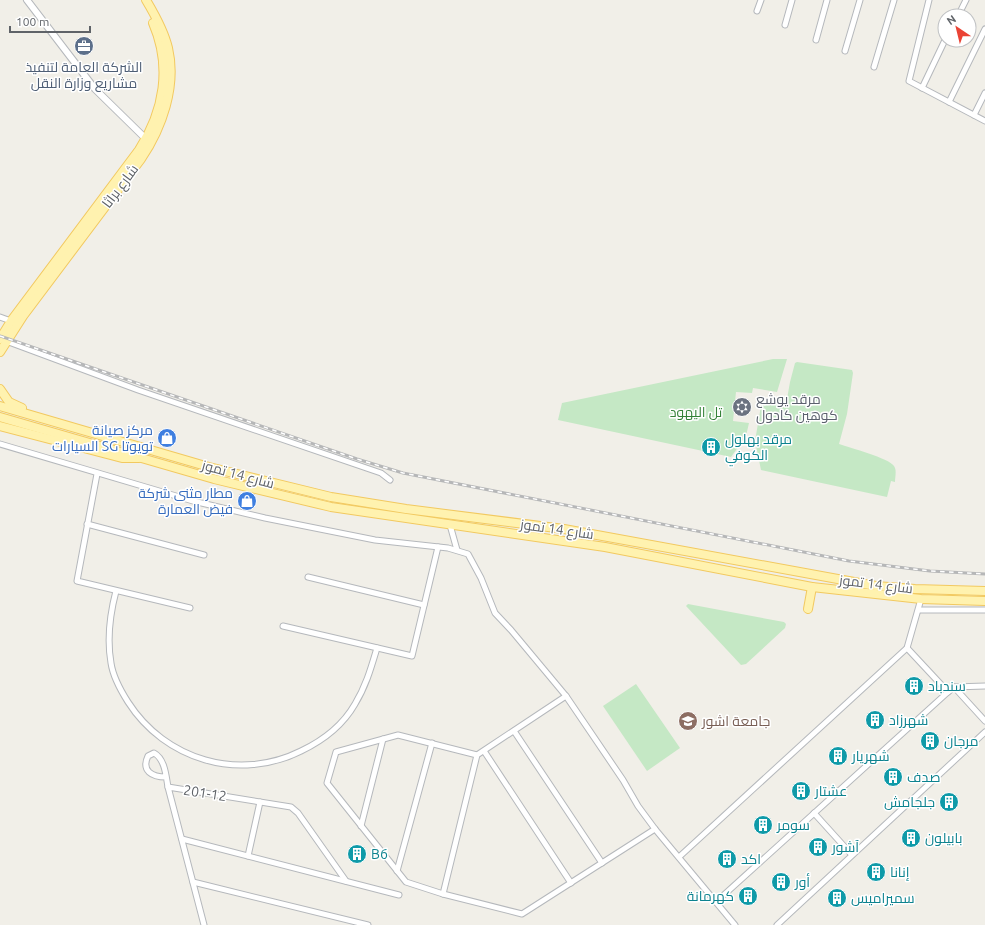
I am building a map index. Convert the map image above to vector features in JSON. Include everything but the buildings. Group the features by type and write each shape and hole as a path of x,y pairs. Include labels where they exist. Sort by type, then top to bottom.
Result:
{"main road":[{"name":"شارع براثا","path":"0,352 11,321 118,179 146,139 157,114 162,91 164,68 162,48 151,18 140,0"},
{"name":"شارع براثا","path":"3,340 23,316 141,159 156,136 167,101 170,63 164,36 156,16 146,0"},
{"path":"0,389 6,399 15,406 129,438 145,448"},
{"name":"شارع 14 تموز","path":"0,406 224,471 331,497 406,509 564,529 876,586 915,589 985,591"},
{"name":"شارع 14 تموز","path":"0,417 214,479 305,502 371,514 605,547 812,587 921,599 985,601"},
{"name":"شارع 14 تموز","path":"0,426 122,458 134,459 142,457"},
{"path":"808,610 812,587"}],"street":[{"path":"27,0 95,88 146,139"},
{"path":"758,11 761,0"},
{"path":"785,25 792,0"},
{"path":"816,40 828,0"},
{"path":"845,51 860,0"},
{"path":"874,67 894,0"},
{"path":"929,0 909,78 911,82 985,120"},
{"path":"949,102 985,29"},
{"path":"922,88 942,48"},
{"path":"974,115 985,92"},
{"path":"0,317 11,321"},
{"path":"3,340 138,390 381,473 390,480"},
{"path":"0,444 96,474 193,501 264,518 375,540 438,547 457,550 468,554 481,578 491,606 499,618 511,630 566,696 623,780 638,806 655,829 735,925"},
{"path":"96,474 77,582 190,608"},
{"path":"87,524 204,555"},
{"path":"450,525 457,550"},
{"path":"283,626 412,656 438,547"},
{"path":"308,577 424,605"},
{"path":"116,591 111,610 109,642 111,664 120,691 136,715 155,735 179,750 205,761 233,765 261,764 289,757 314,745 336,727 354,705 368,680 377,648"},
{"path":"679,857 907,648 921,599"},
{"path":"919,610 985,610"},
{"path":"907,648 948,692"},
{"path":"716,902 954,687 985,686"},
{"path":"954,687 985,721"},
{"path":"566,696 477,755 398,735 336,752 327,783 406,882 443,894 522,914 655,829"},
{"path":"514,731 602,863"},
{"path":"777,925 985,732"},
{"path":"361,826 383,739"},
{"path":"397,871 432,743"},
{"path":"484,751 571,883"},
{"path":"166,777 158,777 151,774 147,769 146,762 148,756 154,754 158,755 161,760 166,777 168,787"},
{"path":"443,894 477,755"},
{"name":"201-12","path":"204,925 168,787 287,806 294,810 346,881"},
{"path":"248,856 260,802"},
{"path":"814,813 852,855"},
{"path":"182,839 400,895"},
{"path":"193,882 368,925"}],"green space":[{"name":"تل اليهود","path":"773,359 787,359 777,392 753,388 752,393 736,392 733,421 749,423 746,436 731,457 558,420 562,403"},
{"path":"797,362 852,370 853,373 847,414 839,444 885,460 894,466 896,472 895,482 891,481 887,497 761,470 755,441 762,400 765,398 787,399 795,363"},
{"path":"688,604 784,622 786,624 785,628 746,664 741,665 686,606"},
{"path":"636,684 680,748 647,771 603,706"}],"railway":[{"path":"0,336 357,459 403,473 849,561 930,571 985,574"}],"place":[{"name":"الشركة العامة لتنفيذ مشاريع وزارة النقل","path":"84,46"},
{"name":"مرقد يوشع كوهين كادول","path":"742,407"},
{"name":"مركز صيانة السيارات SG تويوتا","path":"167,438"},
{"name":"مرقد بهلول الكوفي","path":"711,447"},
{"name":"مطار مثنى شركة فيض العمارة","path":"247,501"},
{"name":"سندباد","path":"914,686"},
{"name":"شهرزاد","path":"875,720"},
{"name":"جامعة اشور","path":"688,721"},
{"name":"مرجان","path":"930,741"},
{"name":"شهريار","path":"838,756"},
{"name":"صدف","path":"893,777"},
{"name":"عشتار","path":"801,791"},
{"name":"جلجامش","path":"949,802"},
{"name":"سومر","path":"763,825"},
{"name":"بابيلون","path":"911,838"},
{"name":"آشور","path":"818,847"},
{"name":"B6","path":"357,854"},
{"name":"اكد","path":"727,859"},
{"name":"إنانا","path":"876,872"},
{"name":"أور","path":"781,882"},
{"name":"كهرمانة","path":"748,896"},
{"name":"سميراميس","path":"837,898"}]}
